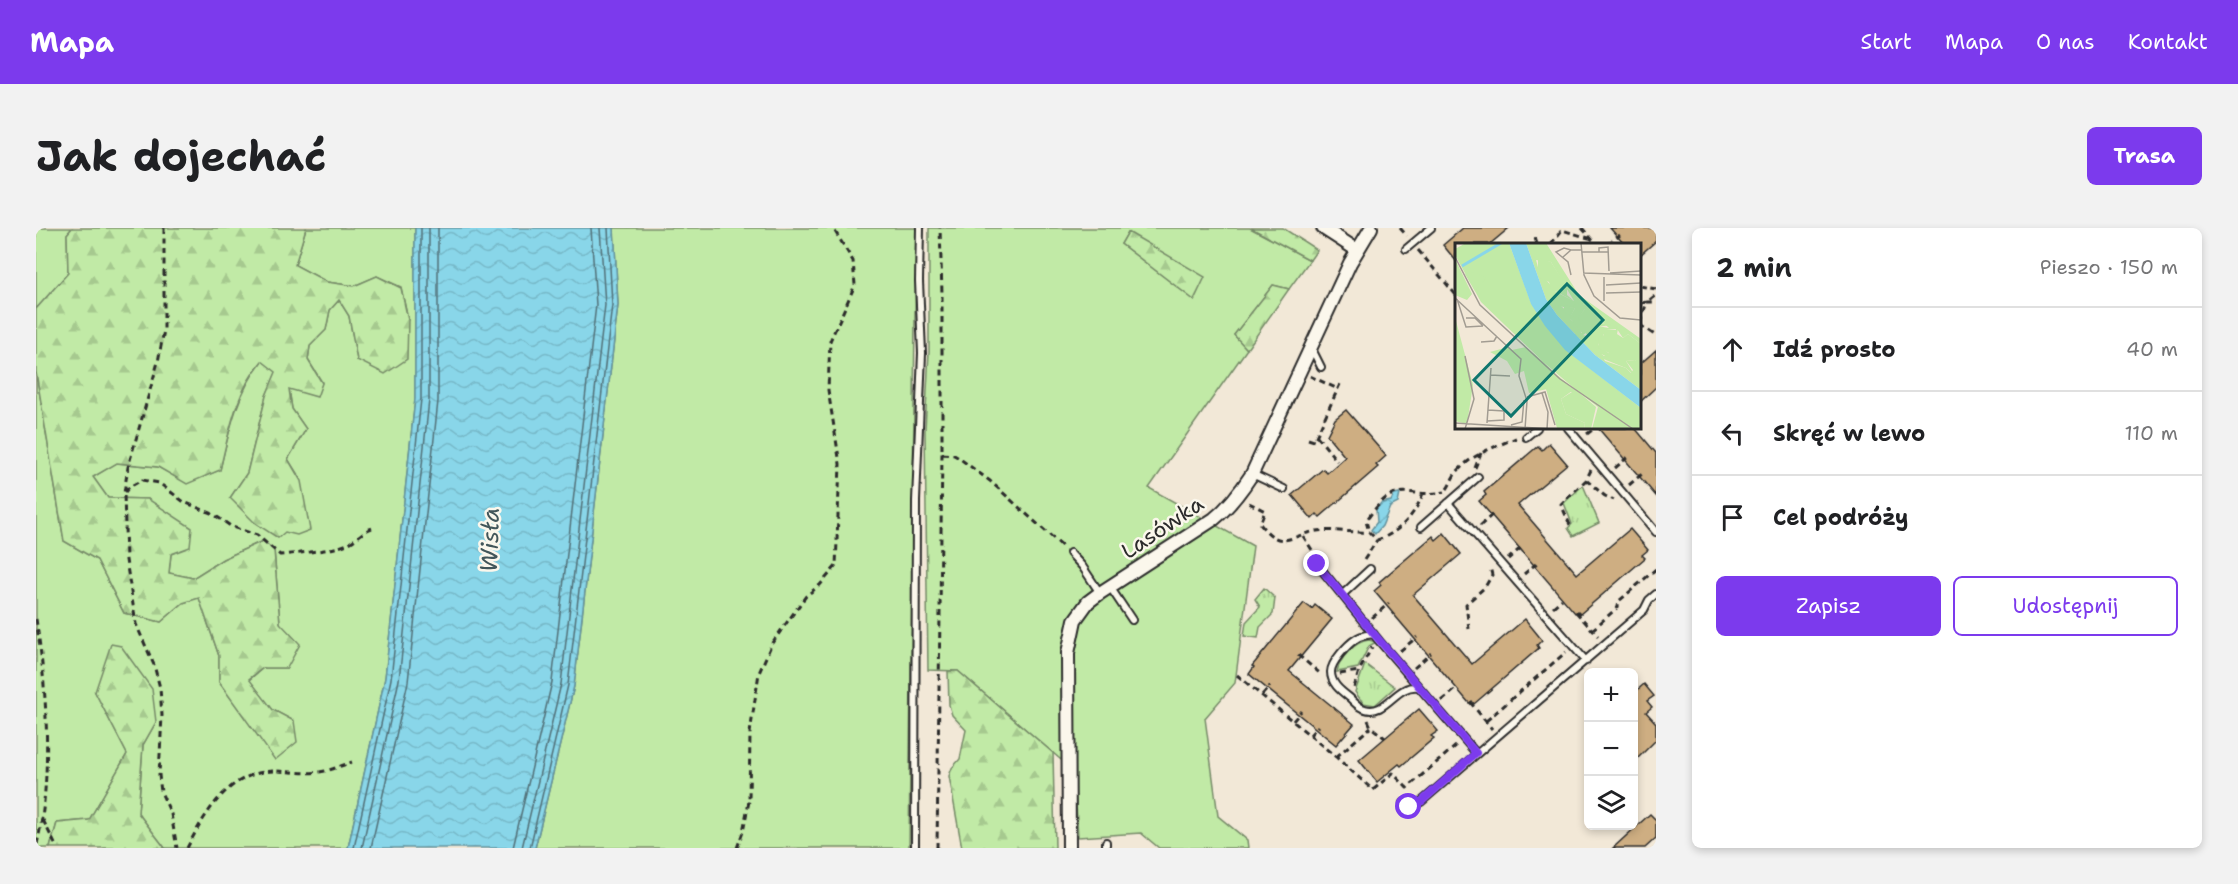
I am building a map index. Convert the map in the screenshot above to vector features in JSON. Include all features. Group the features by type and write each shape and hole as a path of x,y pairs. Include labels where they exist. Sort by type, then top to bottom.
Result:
{"street":[{"path":"1323,228 1357,250"},
{"name":"Lasówka","path":"1069,848 1068,653 1075,620 1088,602 1105,589 1214,519 1228,507 1252,474 1357,250 1371,228"}],"lane":[{"path":"915,848 916,501 922,353 919,281 920,228"},
{"path":"1406,249 1431,228"},
{"path":"1312,348 1321,367"},
{"path":"1524,436 1536,429"},
{"path":"1569,429 1656,532"},
{"path":"1252,474 1284,489"},
{"path":"1421,527 1478,477"},
{"path":"1448,503 1586,661"},
{"path":"1070,553 1132,620"},
{"path":"1317,564 1474,755"},
{"path":"1342,595 1370,569"},
{"path":"1404,803 1409,807 1414,806 1586,661 1644,610 1649,600 1656,594"},
{"path":"1374,634 1357,637 1334,663 1331,671 1338,688 1361,708 1373,710 1386,704 1406,687 1419,687"}],"path":[{"path":"164,228 164,330 158,362 128,467 124,493 126,560 136,624 154,665 160,688 162,716 159,775 161,792 174,828 177,848"},
{"path":"737,848 743,832 749,801 750,733 759,673 772,644 792,615 806,596 820,585 836,566 840,464 828,390 830,341 855,285 853,261 833,228"},
{"path":"937,848 942,453 940,228"},
{"path":"1400,228 1409,238"},
{"path":"1582,228 1595,243"},
{"path":"1552,243 1562,230 1592,239"},
{"path":"1609,243 1620,235"},
{"path":"1535,238 1537,243"},
{"path":"1417,249 1455,294"},
{"path":"1641,286 1656,289"},
{"path":"1641,320 1647,302 1656,295"},
{"path":"1641,303 1656,302"},
{"path":"1641,324 1656,336"},
{"path":"1310,376 1338,388"},
{"path":"1308,439 1314,441 1317,436 1341,382"},
{"path":"1317,436 1337,461"},
{"path":"1423,493 1405,523 1390,537 1377,540 1369,532 1366,521 1382,501 1401,490 1423,493 1445,492 1455,474 1473,457 1524,436"},
{"path":"942,453 959,458 990,482 1070,553"},
{"path":"1609,473 1628,457"},
{"path":"1624,490 1642,474"},
{"path":"124,493 129,487 142,480 159,483 184,502 213,514 232,527 256,535 280,555 348,544 364,530 376,527"},
{"path":"1570,525 1561,504 1586,480 1605,496 1620,502"},
{"path":"1249,503 1265,511 1260,524 1270,536 1288,541 1318,531 1369,532"},
{"path":"1476,529 1494,513"},
{"path":"1469,629 1466,604 1485,587 1492,575 1485,545"},
{"path":"1504,562 1522,547"},
{"path":"1519,579 1537,563"},
{"path":"1592,630 1618,607 1619,601 1656,569"},
{"path":"1547,612 1562,599"},
{"path":"1369,621 1389,603"},
{"path":"1576,612 1599,638"},
{"path":"36,619 46,717 43,819 36,848"},
{"path":"1397,654 1417,637"},
{"path":"1359,671 1370,648 1380,642"},
{"path":"1486,721 1573,646"},
{"path":"1411,671 1431,653"},
{"path":"1237,675 1373,790 1393,773 1407,788 1460,743 1474,755"},
{"path":"1262,695 1270,686"},
{"path":"1439,704 1457,688"},
{"path":"1470,702 1492,729"},
{"path":"1293,721 1300,711"},
{"path":"1310,735 1318,726"},
{"path":"1336,757 1371,727 1385,738"},
{"path":"187,848 208,813 226,790 240,780 253,774 272,771 324,772 352,762"},
{"path":"43,819 57,848"}],"green space":[{"path":"36,228 72,228 67,234 68,273 36,309"},
{"path":"72,228 306,228 295,265 327,282 354,286 377,276 401,288 408,320 407,359 385,374 357,360 349,316 339,300 330,310 326,330 310,346 308,360 322,383 317,397 289,389 292,409 306,429 288,459 301,481 310,530 297,535 285,532 278,538 255,523 230,498 247,473 266,396 276,372 262,361 246,385 240,399 230,427 220,470 187,484 158,467 117,463 93,477 108,498 148,499 192,528 190,547 171,554 169,573 193,578 223,559 263,541 274,550 280,623 300,644 287,668 263,668 249,679 273,710 294,721 297,742 275,760 219,682 219,656 199,598 183,603 161,622 124,613 97,560 64,541 36,372 36,309 68,273 67,234"},
{"path":"306,228 415,228 415,399 385,678 348,848 165,848 138,813 143,745 156,722 95,692 127,754 89,820 57,823 50,848 36,848 36,372 64,541 97,560 124,613 161,622 183,603 199,597 219,656 219,682 275,759 294,721 273,710 249,680 263,668 287,668 280,623 274,550 262,541 223,559 193,578 169,573 171,554 148,499 108,498 93,477 116,463 158,467 187,483 220,470 240,399 262,361 277,371 266,396 247,473 230,498 300,478 288,459 306,429 292,409 289,388 316,396 322,382 308,360 310,346 326,330 330,310 339,300 349,316 357,360 408,320 401,287 377,276 354,286 327,282 295,265"},
{"path":"614,228 916,228 909,848 535,848 574,686 618,305"},
{"path":"929,228 1250,228 1310,260 1289,289 1273,285 1234,335 1247,349 1149,488 1253,546 1235,683 1205,718 1218,816 1247,840 1248,848 1159,848 1141,833 1078,837 1074,771 958,671 928,670 925,430 929,352","holes":["1128,232 1195,300 1121,244"]},
{"path":"1251,228 1283,228 1317,250 1310,260"},
{"path":"1128,232 1205,277 1194,300 1121,244"},
{"path":"1273,285 1289,289 1247,349 1234,335"},
{"path":"1583,485 1599,523 1573,536 1568,528 1572,524 1564,503"},
{"path":"1264,588 1275,598 1273,614 1260,627 1258,638 1244,636 1246,622 1260,607 1255,599"},
{"path":"1369,640 1376,642 1369,646 1358,668 1337,672 1349,652 1358,644"},
{"path":"111,644 121,646 152,689 156,722 143,745 138,813 165,848 50,848 57,823 89,820 127,754 95,692"},
{"path":"1365,664 1395,687 1375,705 1363,703 1355,692"},
{"path":"948,671 958,671 1053,753 1055,848 962,848 949,776 952,768 960,759 966,730 952,715 949,705"}],"water":[{"name":"Wisła","path":"415,228 614,228 618,305 574,686 535,848 348,848 385,678 415,399"},
{"path":"1400,494 1398,503 1390,507 1382,526 1375,534 1371,530 1377,522 1376,509 1381,503 1391,501 1394,495"}],"building":[{"path":"1463,228 1509,228 1491,243 1455,243 1455,260 1443,245"},
{"path":"1610,228 1656,228 1656,241 1641,254 1641,243 1623,243"},
{"path":"1656,350 1656,387 1641,401 1641,363"},
{"path":"1346,410 1386,456 1376,465 1378,467 1320,517 1317,514 1312,519 1292,495 1323,469 1327,473 1345,457 1327,435 1335,419"},
{"path":"1599,429 1636,429 1656,453 1656,496"},
{"path":"1549,443 1567,464 1518,505 1577,574 1630,529 1648,550 1642,555 1645,558 1580,614 1577,611 1575,613 1479,501 1486,495 1484,492 1538,446 1542,450"},
{"path":"1444,533 1461,554 1413,595 1472,664 1525,619 1542,640 1537,645 1539,648 1474,704 1472,701 1469,703 1374,591 1381,585 1379,582 1433,536 1436,540"},
{"path":"1304,603 1312,609 1315,605 1332,619 1289,671 1354,724 1336,745 1249,674 1254,667 1252,666"},
{"path":"1644,684 1654,696 1647,701 1652,707 1646,712 1656,723 1656,740 1638,758 1638,722 1638,689"},
{"path":"1419,709 1438,731 1431,736 1434,738 1401,766 1399,764 1377,782 1359,760"},
{"path":"1650,814 1656,820 1656,838 1645,848 1613,848 1633,830 1638,830 1638,825"}],"route":[{"path":"1317,564 1476,753 1421,802 1409,807"}]}
